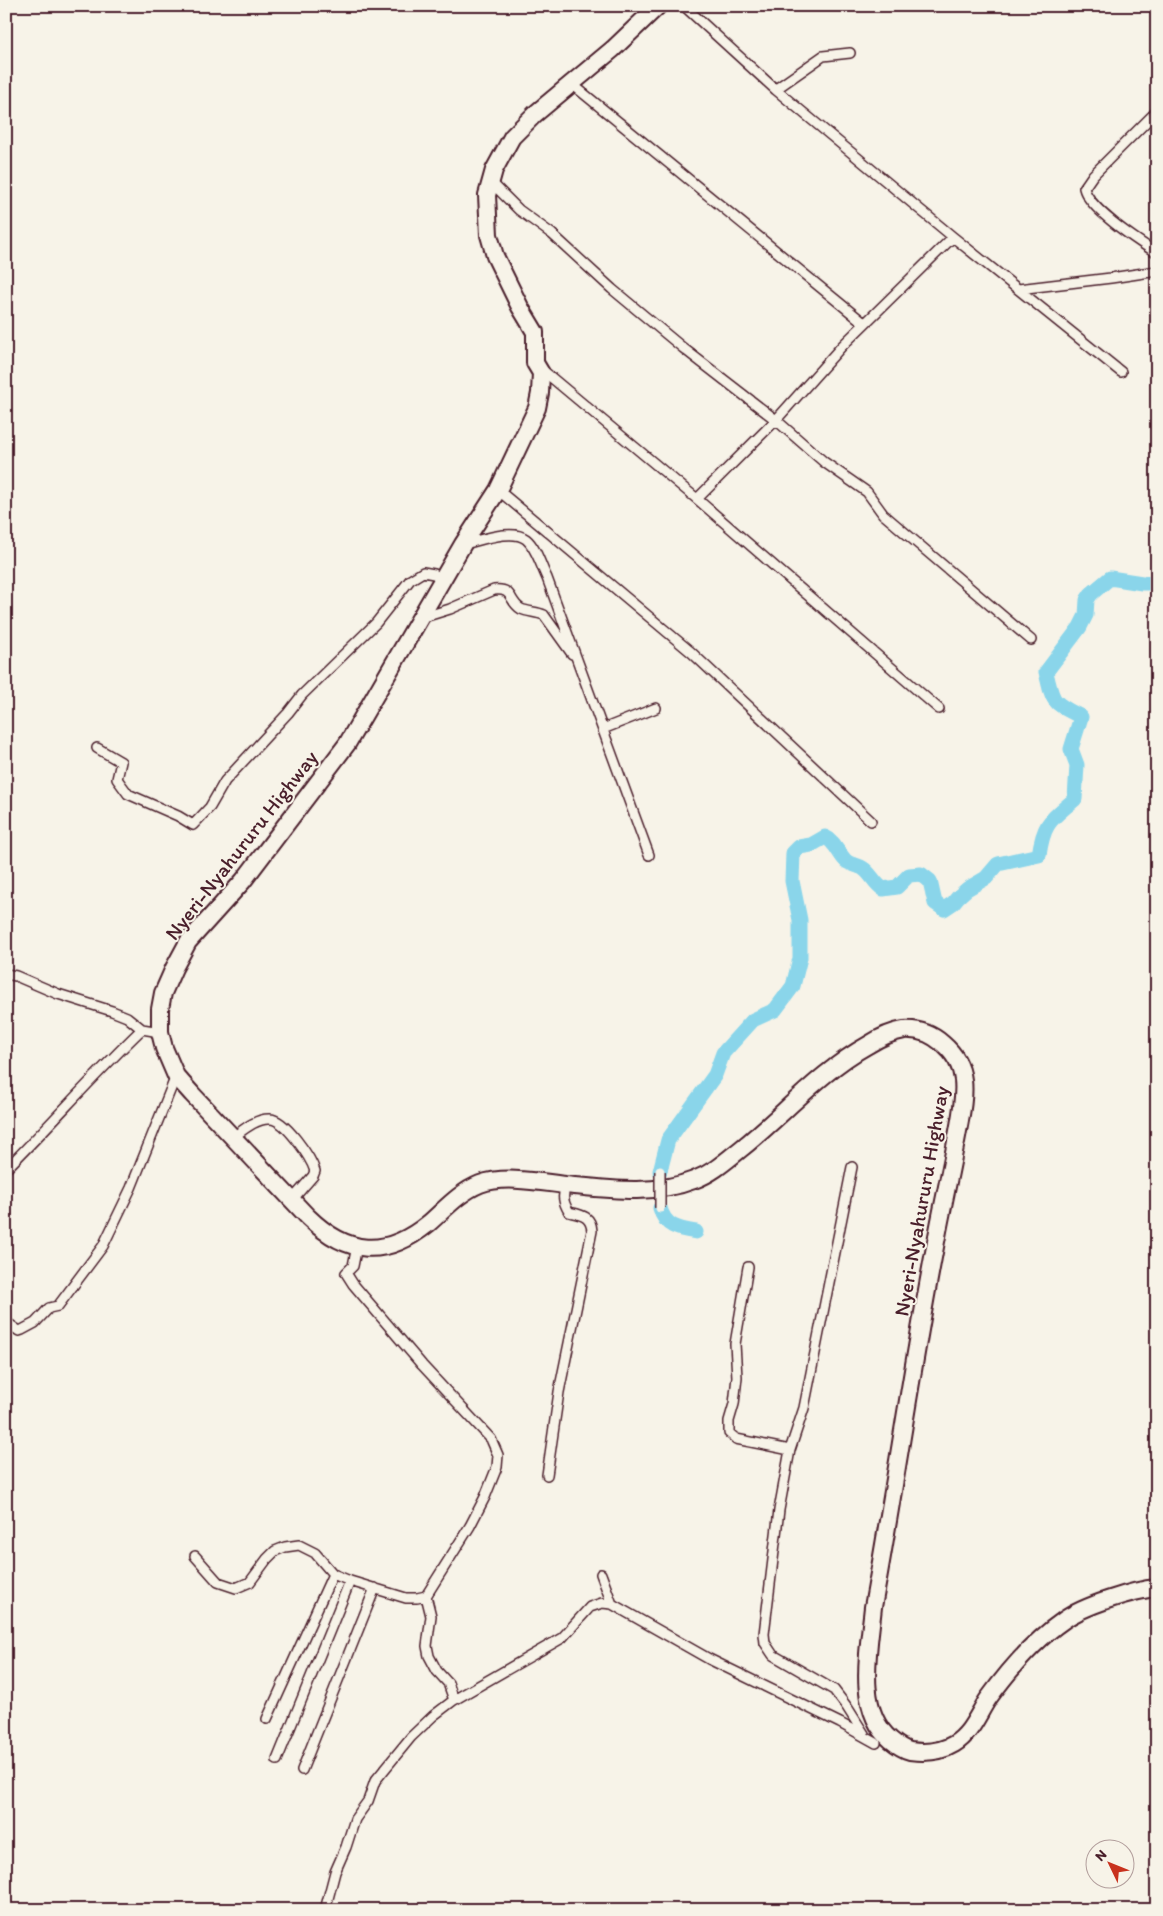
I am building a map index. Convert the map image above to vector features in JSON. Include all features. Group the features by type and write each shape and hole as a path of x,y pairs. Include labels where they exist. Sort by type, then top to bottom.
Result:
{"highway":[{"name":"Nyeri-Nyahururu Highway","path":"658,6 613,49 535,114 512,138 500,157 490,181 487,196 489,235 495,256 520,307 535,332 534,363 541,373 537,408 498,490 463,544 347,744 243,881 188,942 163,993 160,1009 160,1032 164,1048 176,1076 232,1138 320,1228 340,1242 357,1246 385,1247 421,1229 462,1194 484,1182 514,1180 630,1190 676,1186 695,1180 718,1168 848,1056 874,1041 901,1030 914,1030 932,1036 948,1048 958,1061 963,1078 963,1096 953,1162 935,1246 874,1607 868,1654 868,1683 870,1705 875,1720 885,1735 904,1749 932,1752 954,1744 972,1725 988,1699 1026,1653 1066,1618 1108,1601 1142,1590 1157,1588"}],"street":[{"path":"684,6 776,89 954,237 1121,372"},
{"path":"776,89 823,56 850,52"},
{"path":"572,84 864,324"},
{"path":"1157,110 1093,175 1084,188 1085,194 1105,215 1157,253"},
{"path":"490,181 519,210 552,234 612,289 683,348 776,420 824,462 867,492 883,514 1031,640"},
{"path":"697,500 776,420 864,324 954,237"},
{"path":"1018,289 1157,271"},
{"path":"534,363 697,500 939,709"},
{"path":"498,490 691,652 871,821"},
{"path":"463,544 512,534 526,539 534,551 580,667 649,855"},
{"path":"97,748 121,762 117,779 128,794 178,816 193,825 210,807 224,781 288,713 302,694 371,628 410,580 423,572 434,574 443,580"},
{"path":"421,618 450,609 494,590 502,589 507,591 515,605 523,610 544,615 580,667"},
{"path":"603,729 656,708"},
{"path":"6,974 16,976 58,994 112,1010 127,1017 142,1029 160,1032"},
{"path":"6,1169 103,1066 142,1029"},
{"path":"6,1322 22,1330 35,1323 49,1308 58,1306 103,1246 131,1188 176,1076"},
{"path":"232,1138 248,1126 269,1118 278,1120 286,1128 309,1158 315,1171 313,1176 292,1200"},
{"path":"852,1167 804,1408 790,1450 779,1510 764,1634 765,1643 773,1655 834,1690 848,1707 866,1736"},
{"path":"660,1171 660,1208"},
{"path":"547,1475 559,1392 592,1231 590,1222 585,1216 569,1212 565,1205 562,1196 566,1185"},
{"path":"357,1246 353,1266 346,1273 353,1284 416,1358 491,1439 498,1455 498,1467 485,1497 470,1526 426,1596 431,1616 427,1646 429,1656 437,1671 448,1683 454,1700"},
{"path":"748,1267 734,1351 738,1370 729,1433 736,1439 790,1450"},
{"path":"196,1556 218,1582 236,1588 250,1582 267,1559 275,1552 299,1545 314,1553 333,1574 350,1581 411,1598 426,1596"},
{"path":"267,1719 333,1574"},
{"path":"601,1574 612,1604"},
{"path":"277,1760 350,1581"},
{"path":"302,1770 375,1588"},
{"path":"324,1910 334,1872 346,1847 355,1819 368,1801 375,1780 411,1737 432,1716 454,1700 562,1638 590,1607 602,1603 612,1604 709,1660 866,1736 876,1743"}],"waterway":[{"path":"660,1171 668,1140 715,1075 723,1053 753,1020 775,1010 793,986 800,958 800,920 792,881 793,853 799,847 811,845 825,837 831,841 846,861 864,869 883,889 897,887 909,875 921,874 930,881 935,903 944,909 967,889 986,878 998,864 1039,855 1046,828 1054,817 1075,799 1077,765 1071,749 1081,717 1059,705 1050,690 1046,672 1080,627 1086,615 1087,600 1091,594 1110,578 1142,583 1157,583"},
{"path":"660,1208 665,1219 673,1226 696,1232"}]}
